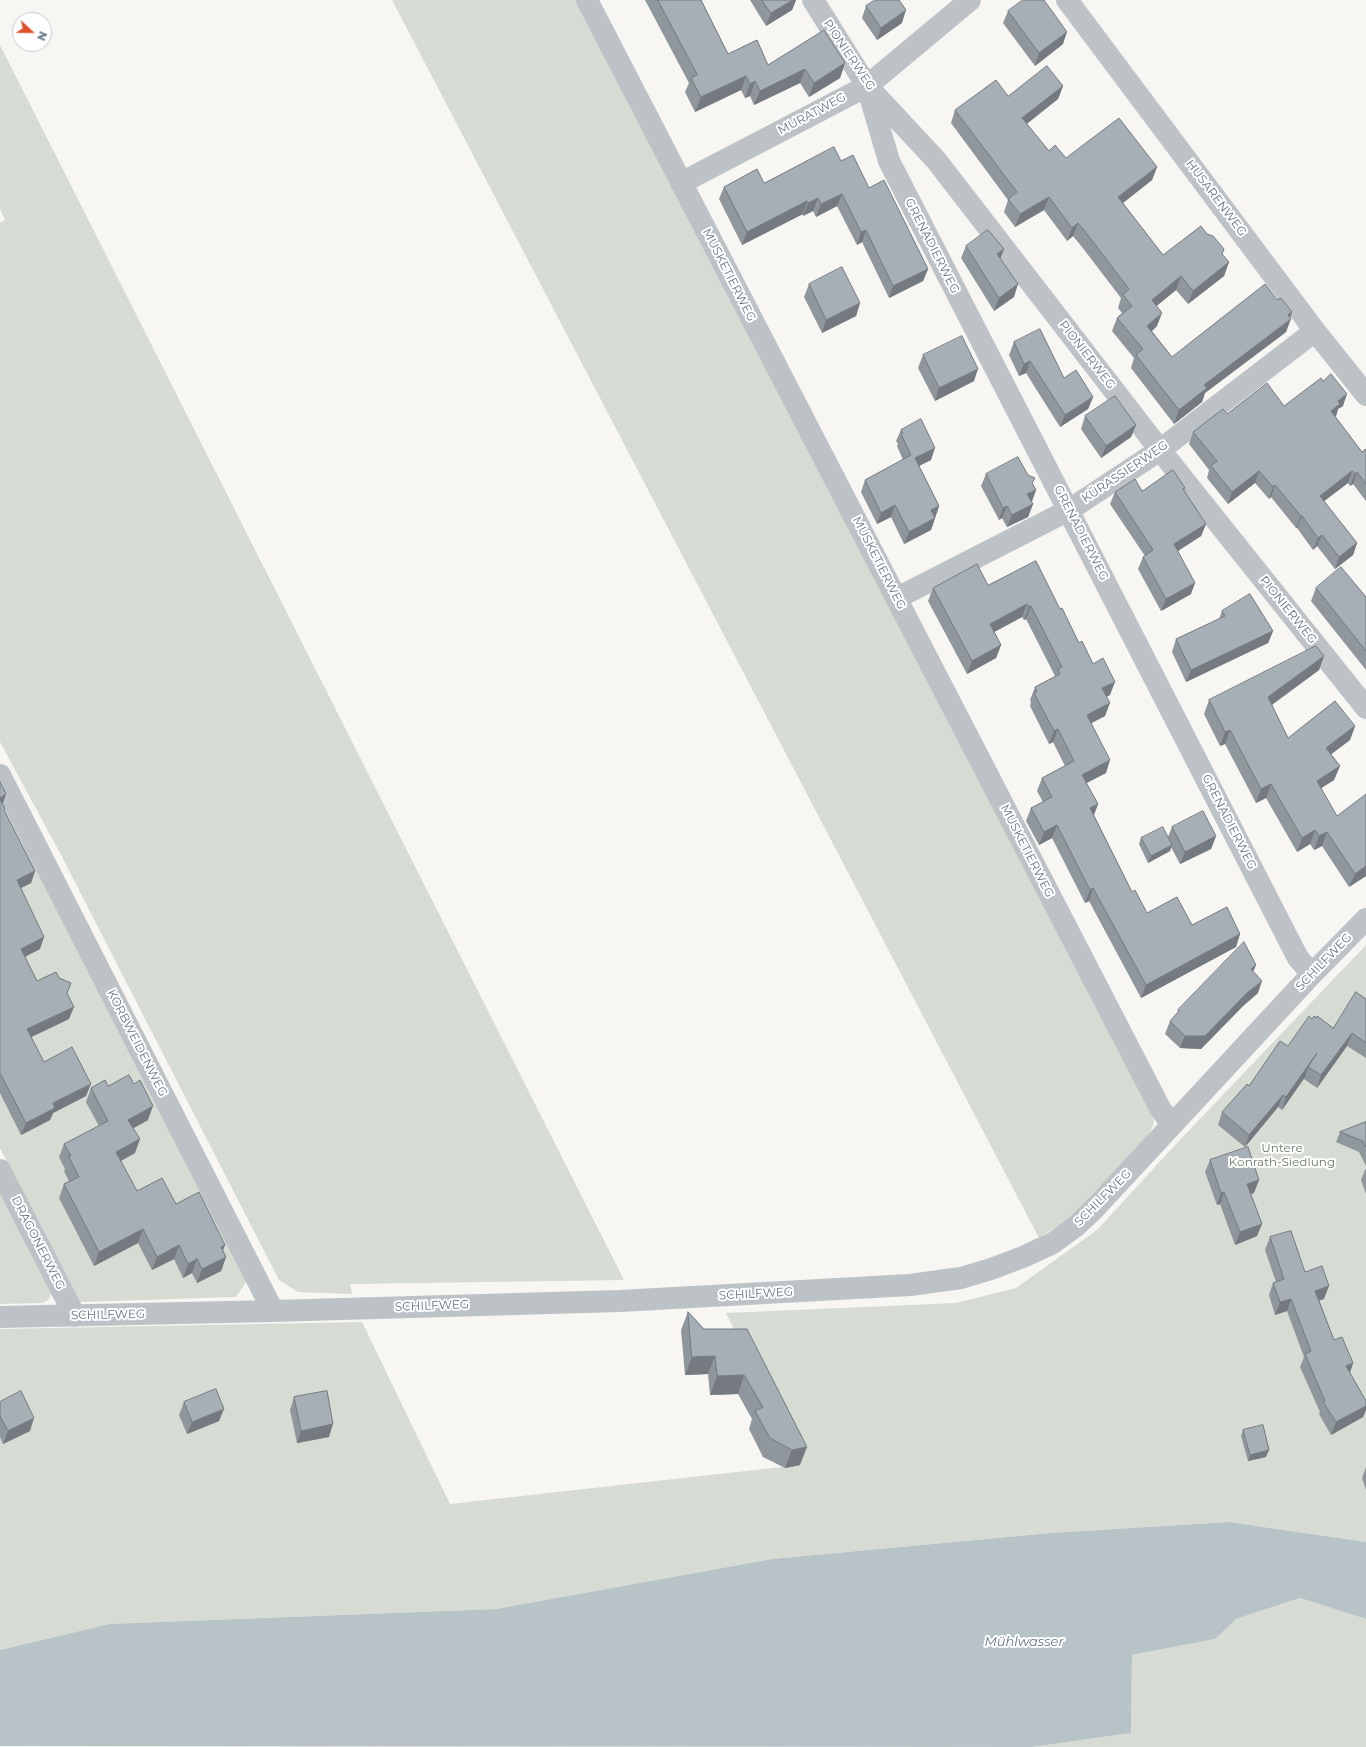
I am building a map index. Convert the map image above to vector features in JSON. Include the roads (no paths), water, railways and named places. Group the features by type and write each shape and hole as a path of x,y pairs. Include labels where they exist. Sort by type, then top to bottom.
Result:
{"street":[{"name":"MUSKETIERWEG","path":"587,0 1161,1110 1172,1124"},
{"name":"PIONIERWEG","path":"812,0 867,86 936,160 1160,450 1366,708"},
{"name":"MURATWEG","path":"681,183 867,86 970,0"},
{"name":"HUSARENWEG","path":"1067,0 1315,331 1366,395"},
{"name":"GRENADIERWEG","path":"867,86 889,161 1298,958 1312,974"},
{"name":"KÜRASSIERWEG","path":"897,598 1069,510 1160,450 1315,331"},
{"name":"KORBWEIDENWEG","path":"0,775 273,1311"},
{"name":"SCHILFWEG","path":"0,1317 273,1311 620,1300 871,1288 929,1283 961,1278 1023,1257 1053,1243 1076,1226 1094,1209 1312,974 1366,919"},
{"name":"DRAGONERWEG","path":"0,1170 75,1316"}],"water":[{"name":"Mühlwasser","path":"1229,1522 1366,1542 1366,1619 1300,1598 1236,1619 1215,1639 1132,1655 1131,1733 1032,1747 0,1746 0,1650 109,1624 496,1609 772,1559 1050,1533"}],"park label":[{"name":"Untere Konrath-Siedlung","path":"1282,1155"}]}
